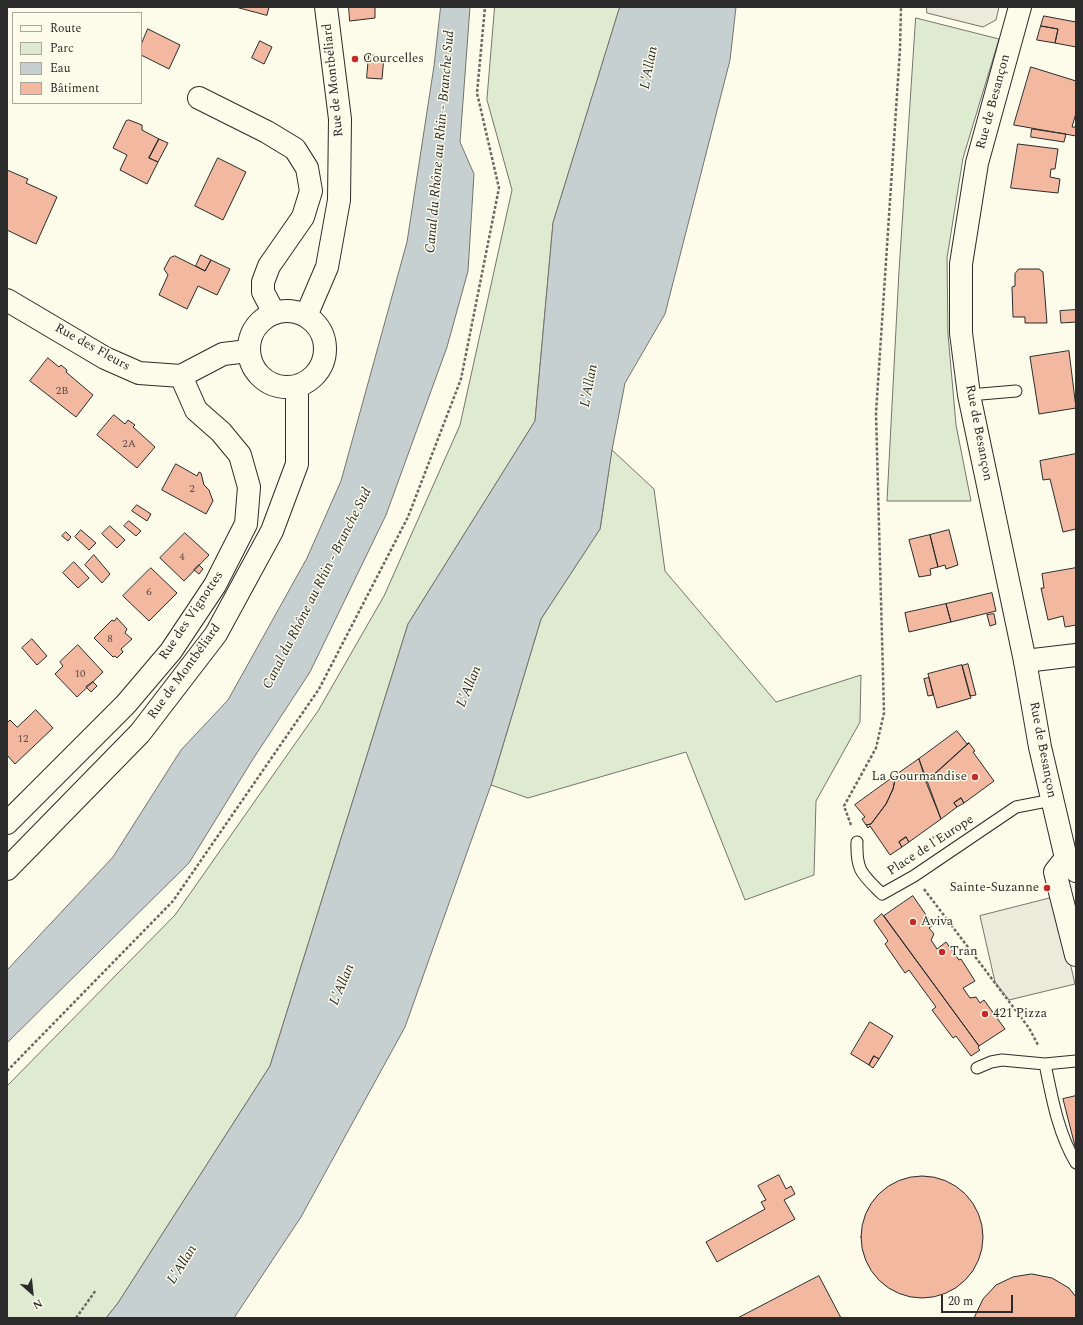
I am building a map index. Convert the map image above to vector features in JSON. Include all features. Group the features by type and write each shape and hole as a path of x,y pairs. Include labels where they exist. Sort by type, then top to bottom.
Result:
{"main road":[{"name":"Rue de Montbéliard","path":"306,316 326,266 339,200 340,119 326,7"},
{"name":"Rue de Besançon","path":"1020,7 977,163 961,264 961,332 969,395 1025,662 1052,800 1071,864 1055,872 1076,955"},
{"path":"199,98 267,132 295,149 307,168 311,191 303,217 268,266 263,282 263,292 274,313"},
{"name":"Rue des Fleurs","path":"7,300 105,358 140,374 181,376"},
{"path":"291,311 306,316 316,324 323,335 326,348 324,361 318,372 309,381 297,387 283,388 270,384 258,376 251,364 248,351 250,338 255,327 264,318 274,313 291,311"},
{"path":"181,376 223,354 248,351"},
{"name":"Rue des Vignottes","path":"7,823 126,704 171,651 215,585 246,524 249,487 240,455 221,432 196,410 181,376"},
{"name":"Rue de Montbéliard","path":"7,869 140,733 216,634 272,531 297,464 297,387"},
{"path":"1025,662 1076,655"}],"lane":[{"path":"969,395 1016,391"},
{"name":"Place de l'Europe","path":"856,842 856,860 864,877 882,894 914,876 1016,807 1052,800"},
{"path":"977,1068 1002,1060 1045,1064 1076,1060"},
{"path":"1045,1064 1052,1100 1067,1148 1076,1162"}],"path":[{"path":"7,1071 173,900 319,689 408,517 461,379 499,188 477,93 485,7"},
{"path":"856,842 844,806 876,748 884,713 876,413 900,49 901,7"},
{"path":"914,876 1029,1028 1045,1064"},
{"path":"76,1318 96,1290"}],"green space":[{"path":"495,7 620,7 553,223 535,421 408,624 270,1066 118,1303 106,1318 7,1318 7,1086 175,915 318,711 384,596 460,425 512,190 487,100"},
{"path":"916,18 999,39 963,158 947,258 948,334 956,425 971,501 887,501 899,271"},
{"path":"612,450 654,489 665,571 776,702 861,675 860,722 816,801 814,875 745,900 686,752 528,798 491,785 541,619 600,529"}],"shaded area":[{"path":"927,7 999,7 996,20 983,27 927,13"},
{"path":"1055,897 1075,984 1009,1000 995,982 980,916"}],"water":[{"name":"Canal du Rhône au Rhin - Branche Sud","path":"441,7 470,7 460,142 474,174 468,271 447,347 386,515 310,672 253,759 189,863 7,1043 7,970 113,857 181,750 228,700 307,558 341,481 407,242 434,66"},
{"name":"L'Allan","path":"620,7 736,7 730,60 665,314 625,383 612,450 600,529 541,619 491,785 405,1027 301,1217 234,1318 106,1318 118,1303 270,1066 408,624 535,421 553,223"}],"building":[{"path":"236,7 269,7 267,15"},
{"path":"349,7 375,7 375,18 350,21"},
{"path":"1044,16 1076,22 1076,47 1055,43 1058,29 1041,26"},
{"path":"1041,26 1058,29 1055,43 1037,40"},
{"path":"148,29 180,45 169,69 142,56 142,43"},
{"path":"260,41 272,47 264,64 252,58"},
{"path":"369,55 384,56 382,79 367,78"},
{"path":"1031,67 1076,81 1076,113 1072,127 1076,127 1076,136 1014,125"},
{"path":"129,120 142,125 142,130 159,139 149,158 158,162 147,184 120,170 127,155 113,148 126,121"},
{"path":"1032,129 1066,134 1064,142 1031,137"},
{"path":"159,139 168,143 158,162 149,158"},
{"path":"1018,144 1058,149 1055,169 1051,169 1050,177 1060,179 1058,193 1011,188"},
{"path":"218,158 246,172 223,220 195,206"},
{"path":"7,170 28,179 26,183 57,197 36,244 7,230"},
{"path":"201,255 211,260 205,271 196,266"},
{"path":"175,256 205,271 211,260 230,269 217,295 198,286 187,309 159,295 168,275 164,269 170,258"},
{"path":"1019,269 1039,269 1043,272 1047,323 1025,323 1025,317 1013,317 1012,287 1015,286 1015,274"},
{"path":"1076,310 1076,322 1061,323 1060,311"},
{"path":"1069,351 1076,408 1039,414 1030,357"},
{"path":"48,358 59,367 61,365 67,370 66,372 93,395 76,417 30,381"},
{"path":"114,415 125,424 128,420 135,425 133,427 155,447 137,468 97,435"},
{"path":"1076,454 1076,529 1063,532 1050,479 1043,480 1040,461"},
{"path":"176,464 197,476 199,472 201,473 204,485 209,490 213,501 206,514 162,490"},
{"path":"137,505 151,514 147,521 132,511"},
{"path":"129,521 141,531 136,536 124,526"},
{"path":"110,526 125,540 117,548 102,534"},
{"path":"81,530 96,543 89,550 75,537"},
{"path":"949,530 958,565 946,569 945,565 938,567 930,535"},
{"path":"66,532 71,537 68,541 62,536"},
{"path":"185,533 209,555 184,581 160,558"},
{"path":"930,535 938,567 930,569 931,575 919,577 909,540"},
{"path":"94,555 110,574 102,583 85,565"},
{"path":"74,562 89,578 78,588 63,573"},
{"path":"199,565 203,569 199,574 194,570"},
{"path":"151,568 177,593 149,621 123,596"},
{"path":"1076,568 1076,625 1065,627 1063,616 1048,620 1041,588 1044,588 1042,574"},
{"path":"992,593 996,611 951,622 946,604"},
{"path":"946,604 951,622 909,632 905,613"},
{"path":"994,614 996,624 990,626 987,615"},
{"path":"117,618 127,629 125,633 132,639 121,649 123,652 117,658 115,656 113,657 94,638 112,620 114,621"},
{"path":"32,639 47,656 37,665 22,648"},
{"path":"78,645 103,672 77,697 55,674 63,666 60,662"},
{"path":"968,664 976,695 970,696 962,666"},
{"path":"962,665 971,698 937,708 928,674"},
{"path":"929,678 933,695 928,696 924,679"},
{"path":"93,682 97,686 91,692 86,687"},
{"path":"36,710 53,728 15,764 7,755 7,723 10,720 17,727"},
{"path":"957,731 967,744 969,743 926,782 919,759"},
{"path":"969,743 975,751 973,752 994,781 964,803 961,798 954,803 957,807 941,819 926,782"},
{"path":"919,759 941,819 909,842 906,837 899,842 902,847 890,855 870,826 868,828 866,825 871,824 886,804 893,789 896,775"},
{"path":"896,775 893,789 886,804 871,824 866,825 862,819 865,817 855,805"},
{"path":"961,798 964,803 957,807 954,803"},
{"path":"906,837 909,842 902,847 899,842"},
{"path":"913,896 933,925 929,928 934,934 931,940 937,949 946,942 959,960 961,959 975,981 963,988 970,998 976,997 980,1003 984,1000 1005,1029 979,1046 884,916"},
{"path":"882,914 979,1046 978,1048 980,1050 971,1056 956,1036 953,1038 932,1010 936,1007 909,970 905,973 885,944 888,941 874,921"},
{"path":"870,1022 893,1036 879,1059 874,1056 869,1065 851,1054"},
{"path":"874,1056 879,1059 873,1068 869,1065"},
{"path":"1076,1096 1076,1150 1063,1099"},
{"path":"779,1175 786,1189 791,1186 795,1194 784,1200 795,1219 717,1262 706,1242 765,1209 761,1202 766,1200 758,1186"},
{"path":"922,1176 945,1181 965,1194 978,1214 983,1237 978,1260 965,1280 945,1293 922,1298 899,1293 879,1280 866,1260 861,1237 866,1214 879,1194 899,1181"},
{"path":"1032,1274 1052,1278 1069,1288 1076,1297 1076,1318 974,1318 983,1299 996,1285 1013,1277"},
{"path":"819,1276 841,1318 738,1318"}],"place":[{"name":"Courcelles","path":"355,59"},
{"name":"La Gourmandise","path":"975,777"},
{"name":"Sainte-Suzanne","path":"1047,888"},
{"name":"Aviva","path":"913,922"},
{"name":"Tran","path":"942,952"},
{"name":"421 Pizza","path":"985,1014"}]}
